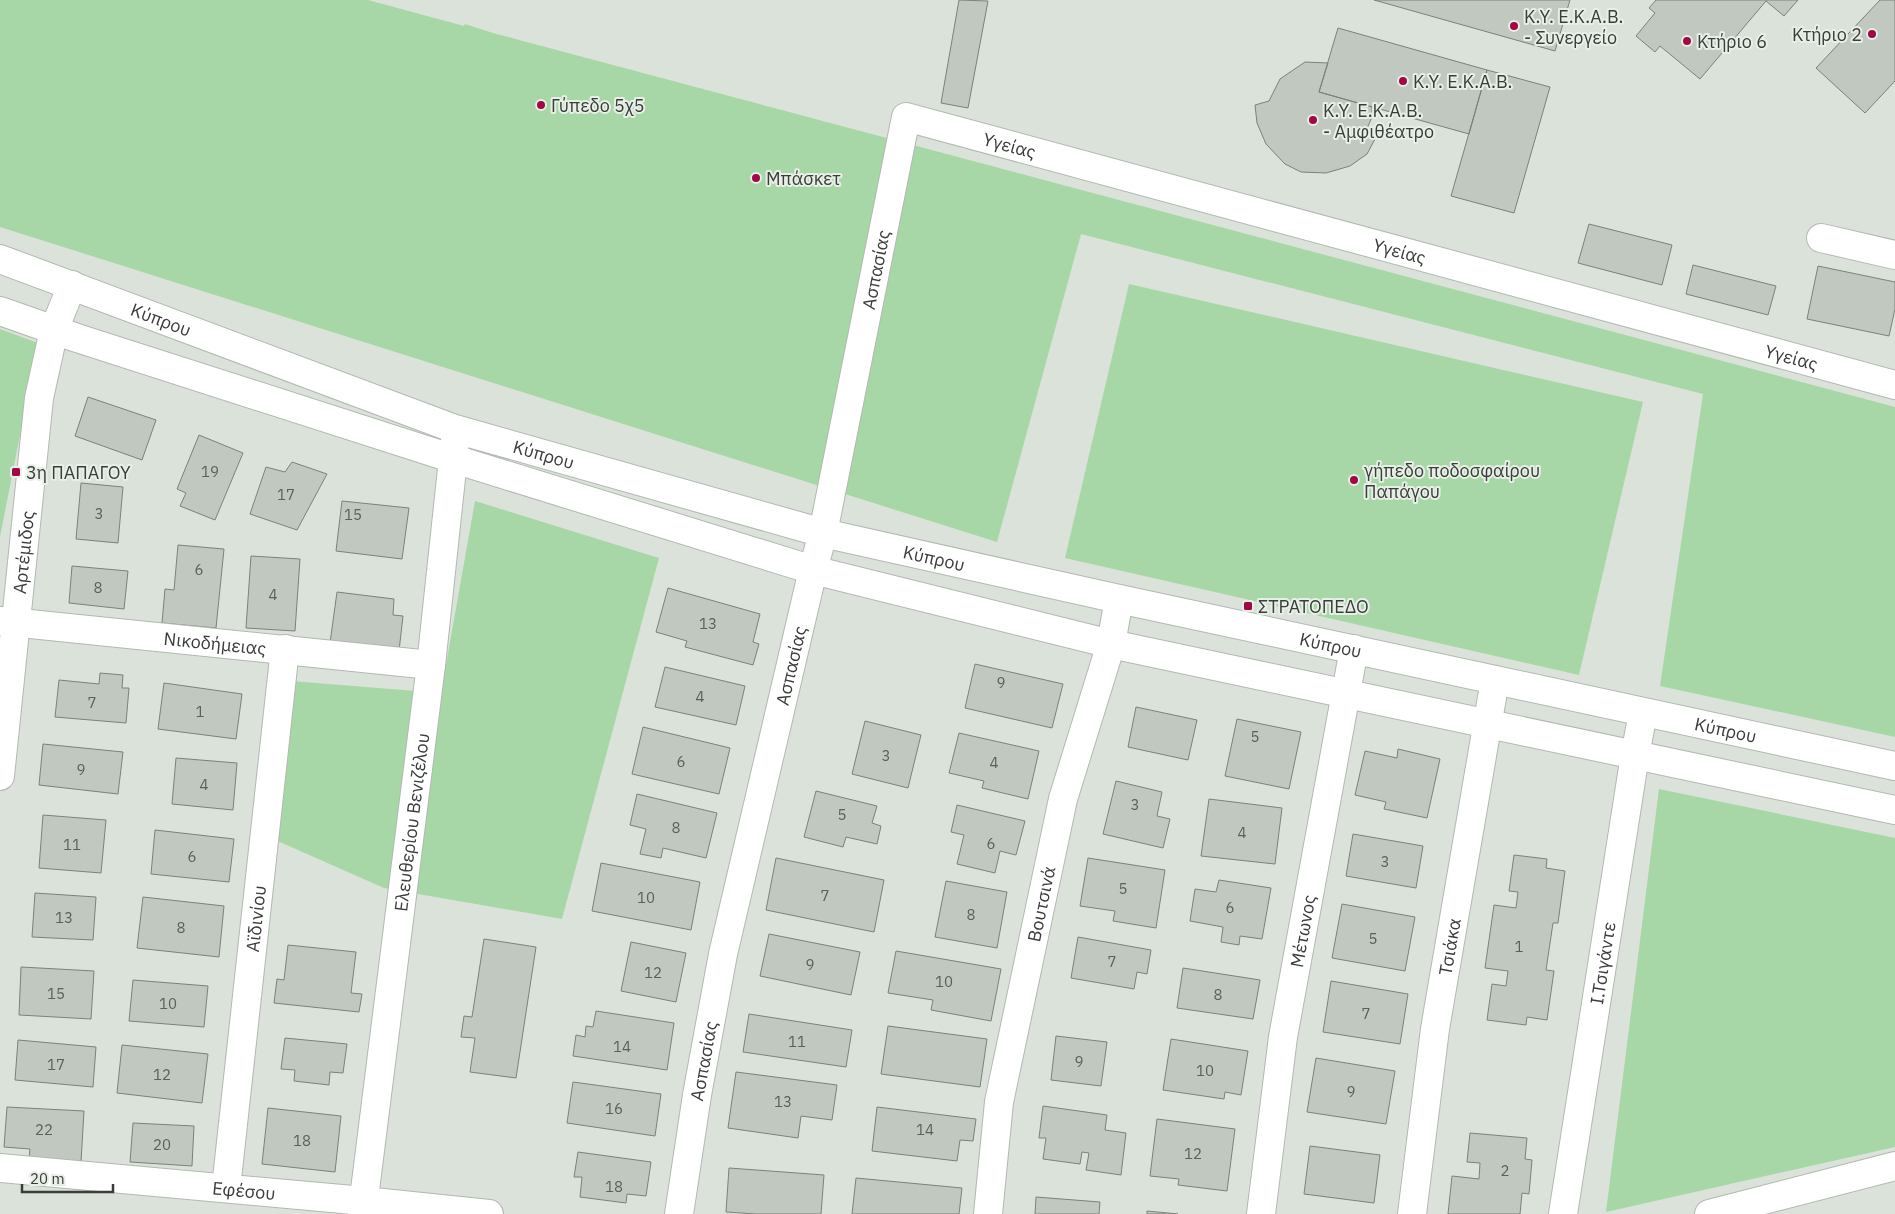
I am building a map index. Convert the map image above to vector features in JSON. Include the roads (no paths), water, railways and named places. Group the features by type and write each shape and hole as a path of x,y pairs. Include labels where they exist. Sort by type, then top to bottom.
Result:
{"street":[{"name":"Υγείας","path":"906,116 1895,385"},
{"name":"Ασπασίας","path":"679,1214 697,1095 723,954 823,533 906,116"},
{"path":"1822,238 1895,255"},
{"name":"Κύπρου","path":"0,259 455,429 823,533 1119,599 1895,766"},
{"name":"Αρτέμιδος","path":"0,776 8,622 39,398 54,330 72,285"},
{"name":"Κύπρου","path":"0,311 454,459 813,570 1111,644 1895,810"},
{"name":"Ελευθερίου Βενιζέλου","path":"363,1207 431,665 454,459 455,429"},
{"name":"Βουτσινά","path":"988,1214 999,1102 1063,799 1111,644 1119,599"},
{"name":"Νικοδήμειας","path":"8,622 431,665"},
{"name":"Αϊδινίου","path":"226,1188 285,649"},
{"name":"Μέτωνος","path":"1261,1214 1283,1038 1344,694 1354,649"},
{"name":"Τσιάκα","path":"1412,1214 1435,1029 1495,680"},
{"name":"Ι.Τσιγάντε","path":"1564,1214 1634,755 1644,712"},
{"path":"1709,1214 1895,1166"},
{"name":"Εφέσου","path":"0,1168 226,1188 363,1207 488,1214"}],"place":[{"name":"Κ.Υ. Ε.Κ.Α.Β. - Συνεργείο","path":"1514,26"},
{"name":"Κτήριο 2","path":"1872,34"},
{"name":"Κτήριο 6","path":"1687,41"},
{"name":"Κ.Υ. Ε.Κ.Α.Β.","path":"1403,81"},
{"name":"Γύπεδο 5χ5","path":"541,105"},
{"name":"Κ.Υ. Ε.Κ.Α.Β. - Αμφιθέατρο","path":"1313,120"},
{"name":"Μπάσκετ","path":"756,178"},
{"name":"3η ΠΑΠΑΓΟΥ","path":"16,472"},
{"name":"γήπεδο ποδοσφαίρου Παπάγου","path":"1354,480"},
{"name":"ΣΤΡΑΤΟΠΕΔΟ","path":"1248,606"}]}
